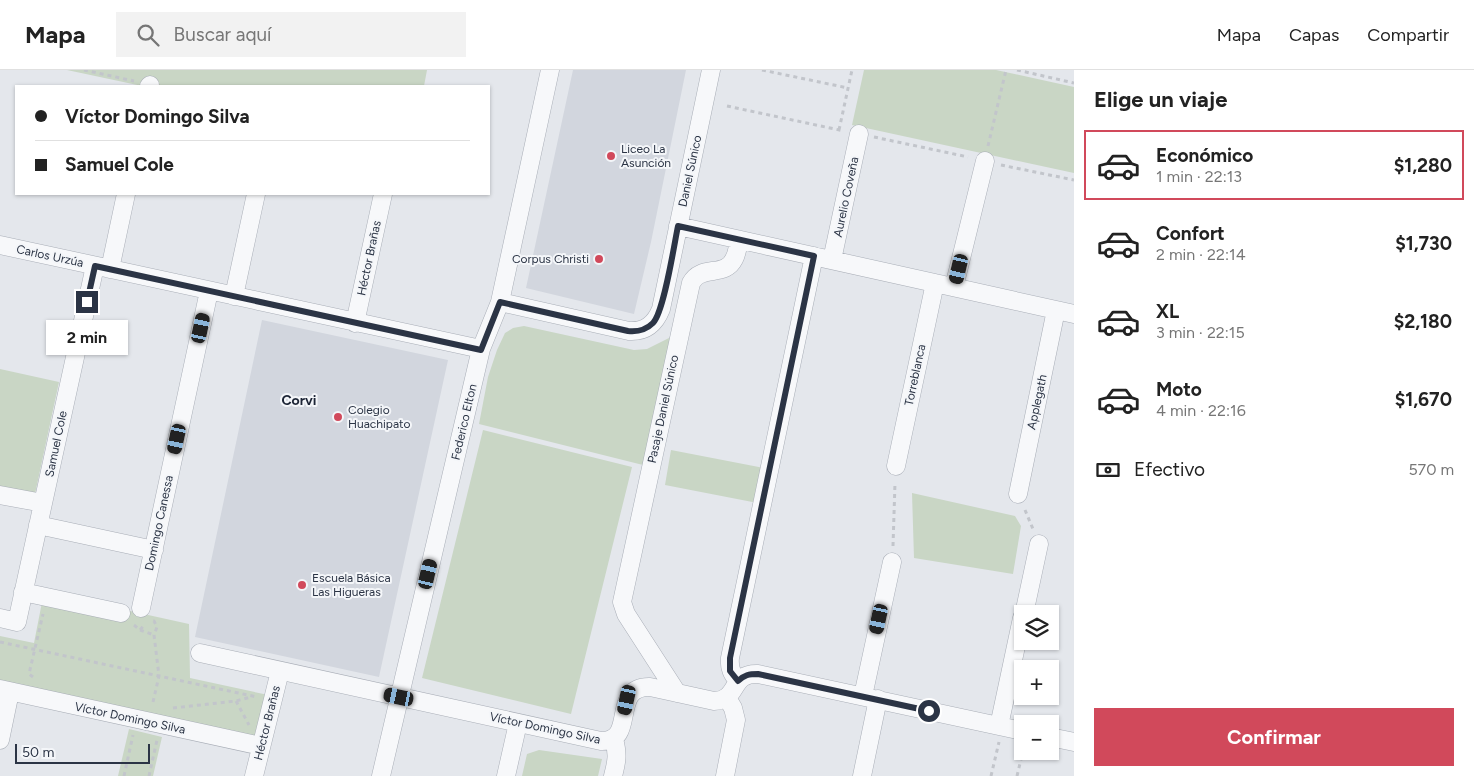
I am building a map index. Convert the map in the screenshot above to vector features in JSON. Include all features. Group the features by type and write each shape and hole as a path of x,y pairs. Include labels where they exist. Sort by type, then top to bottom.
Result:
{"street":[{"name":"Federico Elton","path":"381,776 481,350 500,302 550,70"},
{"name":"Daniel Súnico","path":"500,302 628,331 636,332 649,327 654,322 661,308 711,70"},
{"name":"Aurelio Coveña","path":"832,260 859,134"},
{"path":"954,287 985,161"},
{"name":"Samuel Cole","path":"8,620 23,592 43,503 102,267 126,195"},
{"path":"234,296 256,195"},
{"name":"Héctor Brañas","path":"356,323 383,195"},
{"path":"678,226 1074,314"},
{"name":"Pasaje Daniel Súnico","path":"677,693 626,614 622,607 622,602 691,283 693,278 701,273 721,270 731,264 735,257 739,240"},
{"name":"Carlos Urzúa","path":"0,245 481,350"},
{"path":"738,681 730,671 730,658 814,256"},
{"name":"Torreblanca","path":"896,466 935,283"},
{"name":"Domingo Canessa","path":"141,608 209,291"},
{"name":"Applegath","path":"1018,494 1056,310"},
{"path":"0,495 43,503"},
{"path":"38,525 154,550"},
{"path":"1026,605 1039,544"},
{"path":"862,776 870,698 892,562"},
{"path":"23,592 121,613"},
{"path":"1000,726 1015,650"},
{"name":"Víctor Domingo Silva","path":"200,653 601,741 614,739 620,732 627,700 631,694 643,687 714,701 721,701 727,698"},
{"name":"Héctor Brañas","path":"254,776 280,671"},
{"path":"724,776 736,720 733,708 727,698 738,681 743,676 750,674 758,674 1014,729"},
{"path":"0,740 5,690"},
{"name":"Víctor Domingo Silva","path":"5,690 261,746"},
{"path":"506,776 518,723"},
{"path":"613,776 617,762 614,739"},
{"path":"1059,739 1074,742"}],"path":[{"path":"84,70 149,85"},
{"path":"762,70 848,88"},
{"path":"839,130 852,70"},
{"path":"985,161 1006,70"},
{"path":"1017,70 1074,83"},
{"path":"727,106 1074,180"},
{"path":"892,562 896,466"},
{"path":"1018,494 1039,544"},
{"path":"38,681 29,674 48,597"},
{"path":"121,613 140,630 154,635"},
{"path":"140,630 148,621 154,621 157,627 154,635 159,676 153,702"},
{"path":"0,649 2,643 272,700"},
{"path":"170,708 236,701 253,696"},
{"path":"124,776 137,719"},
{"path":"149,776 160,724"},
{"path":"991,776 1000,726"},
{"path":"1017,776 1020,760"}],"shaded area":[{"name":"Liceo La Asunción","path":"573,70 686,70 651,242 634,314 526,288"},
{"path":"262,320 448,360 379,677 195,637"}],"green space":[{"path":"67,70 427,70 424,85 137,85"},
{"path":"864,70 996,70 1074,87 1074,173 852,125"},
{"path":"524,326 634,350 647,349 673,336 643,465 479,424 488,377 497,350 505,333 513,328"},
{"path":"0,369 59,382 35,494 0,486"},
{"path":"483,430 632,467 571,714 422,678"},
{"path":"671,450 775,470 768,505 665,485"},
{"path":"912,493 1015,516 1021,526 1013,574 914,558"},
{"path":"44,592 189,624 190,678 273,696 265,747 0,689 0,636 34,643"},
{"path":"129,729 162,737 153,776 118,776"},
{"path":"539,750 602,759 598,776 522,776 527,754"}],"place":[{"name":"Liceo La Asunción","path":"611,156"},
{"name":"Corpus Christi","path":"599,259"},
{"name":"Colegio Huachipato","path":"338,417"},
{"name":"Escuela Básica Las Higueras","path":"302,585"}],"district":[{"name":"Corvi","path":"299,400"}],"route":[{"path":"87,302 95,266 481,350 500,302 628,331 636,332 649,327 658,316 661,308 678,226 814,256 730,658 730,671 738,681 743,676 758,674 929,711"}]}
